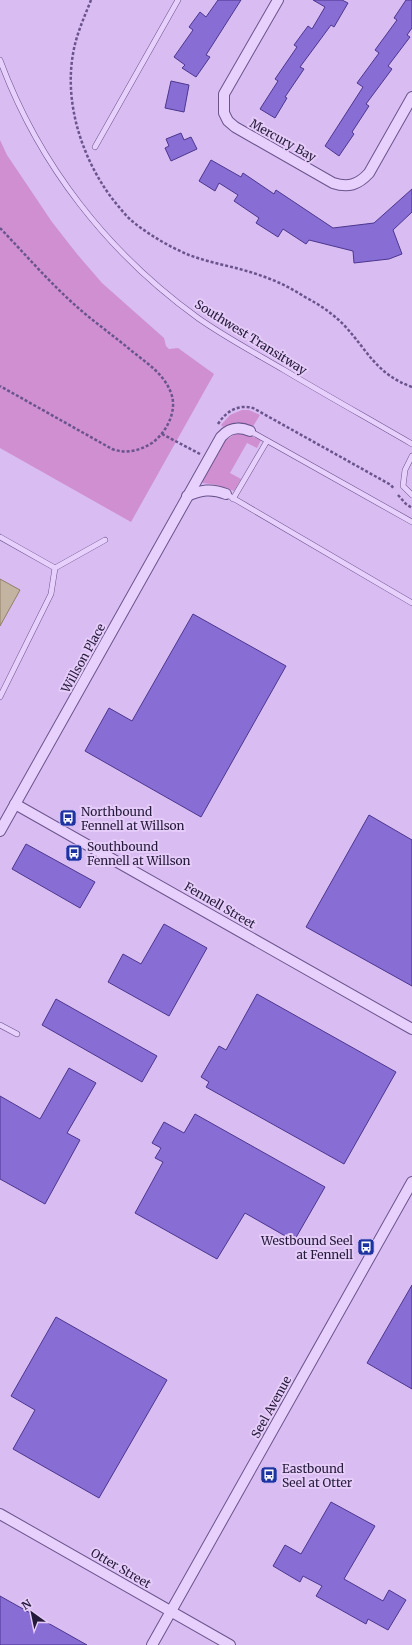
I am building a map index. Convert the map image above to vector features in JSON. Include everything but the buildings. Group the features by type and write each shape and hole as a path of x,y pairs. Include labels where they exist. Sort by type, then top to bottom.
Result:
{"street":[{"name":"Mercury Bay","path":"278,0 224,94 224,113 228,121 235,128 333,183 342,186 353,185 362,181 369,173 412,97"},
{"name":"Willson Place","path":"0,831 187,496 224,434 228,431 239,428 250,431"},
{"path":"187,496 205,490 218,491 229,496"},
{"name":"Fennell Street","path":"15,804 412,1029"},
{"name":"Seel Avenue","path":"152,1645 412,1182"},
{"name":"Otter Street","path":"0,1514 230,1645"}],"lane":[{"path":"95,147 178,0"},
{"name":"Southwest Transitway","path":"0,60 17,102 39,144 55,170 98,228 142,273 199,318 229,338 412,444"},
{"path":"250,431 412,522"},
{"path":"267,441 229,496 412,603"},
{"path":"412,456 403,479 403,486 412,495"},
{"path":"0,537 55,568"},
{"path":"55,568 105,540"},
{"path":"0,697 51,594 55,568"},
{"path":"0,1025 17,1034"}],"path":[{"path":"91,0 79,28 73,54 70,77 77,128 92,166 105,189 131,221 169,245 190,255 261,275 289,287 325,308 345,327 388,376 412,387"},
{"path":"0,228 76,306 161,376 172,394 174,403 169,422 162,434 146,447 131,452 120,452 112,449 0,386"},
{"path":"162,434 181,444"}],"shaded area":[{"path":"0,140 7,155 52,222 102,283 164,338 166,346 169,349 178,348 214,374 131,522 0,448"},
{"path":"242,410 249,410 260,415 252,428 237,422 223,427 221,425 230,415"},
{"path":"237,433 244,433 261,440 257,448 247,443 230,473 241,479 234,491 217,485 203,483 201,479 224,441"},
{"path":"0,579 20,590 0,626"}],"place":[{"name":"Northbound Fennell at Willson","path":"68,818"},
{"name":"Southbound Fennell at Willson","path":"74,853"},
{"name":"Westbound Seel at Fennell","path":"366,1247"},
{"name":"Eastbound Seel at Otter","path":"269,1475"}]}
